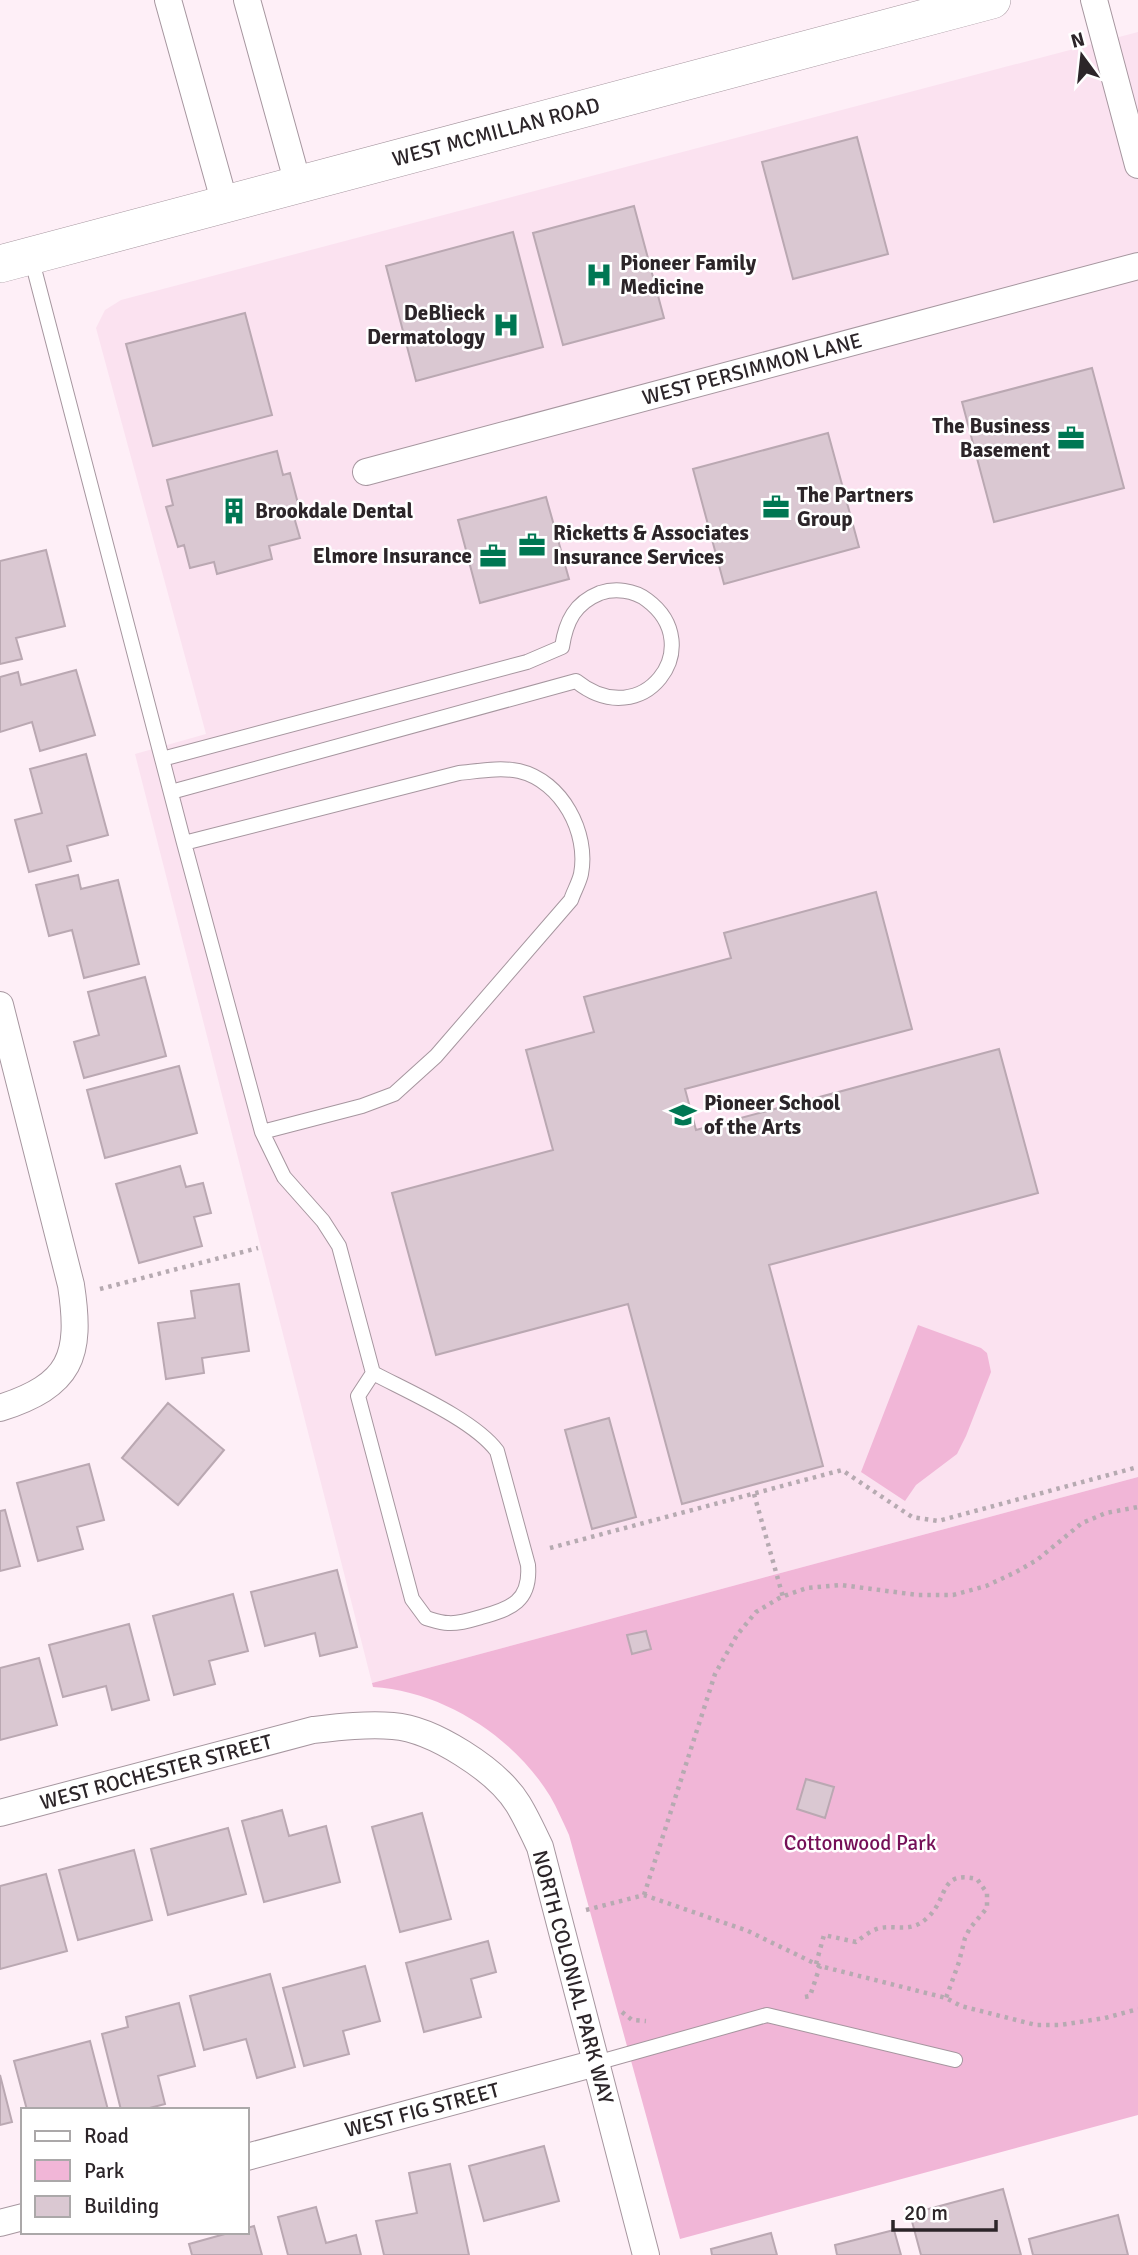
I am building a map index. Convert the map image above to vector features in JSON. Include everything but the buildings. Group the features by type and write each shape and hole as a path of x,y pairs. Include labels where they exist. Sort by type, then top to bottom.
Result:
{"main road":[{"name":"WEST MCMILLAN ROAD","path":"15,260 992,0"}],"street":[{"path":"168,0 225,204"},
{"path":"247,0 298,184"},
{"path":"1094,0 1138,165"},
{"name":"WEST PERSIMMON LANE","path":"366,472 1138,266"},
{"path":"0,1005 73,1297 76,1320 74,1346 66,1368 56,1380 39,1393 0,1408"},
{"name":"NORTH COLONIAL PARK WAY","path":"313,1730 355,1725 396,1726 445,1742 484,1768 517,1802 540,1847 646,2255"},
{"name":"WEST ROCHESTER STREET","path":"0,1813 313,1730"},
{"name":"WEST FIG STREET","path":"248,2157 596,2063"},
{"path":"0,2223 21,2218"}],"lane":[{"path":"15,260 162,760 262,1132 284,1177 340,1246 373,1373 473,1427 498,1451 528,1565 529,1580 523,1595 505,1611 473,1620 448,1623 426,1618 412,1599 358,1396 373,1373"},
{"path":"162,760 527,662 562,647 565,628 574,611 587,599 605,592 624,590 642,596 657,607 667,623 672,639 671,656 664,672 653,685 639,695 622,699 606,698 590,692 576,681 171,792"},
{"path":"184,843 459,773 501,769 520,771 557,794 576,826 582,849 581,874 571,900 436,1056 394,1094 362,1106 262,1132"},
{"path":"596,2063 767,2015 956,2060"}],"path":[{"path":"73,1297 258,1248"},
{"path":"550,1548 842,1471 912,1517 938,1521 1138,1467"},
{"path":"754,1494 783,1597"},
{"path":"644,1895 715,1674 737,1635 756,1612 807,1588 841,1585 918,1595 953,1595 986,1586 1037,1560 1082,1523 1106,1513 1138,1507"},
{"path":"816,1964 824,1935 856,1942 878,1928 902,1929 915,1926 927,1919 935,1909 947,1884 953,1878 978,1878 987,1892 986,1908 965,1938 946,1998"},
{"path":"558,1917 644,1895 748,1931 816,1964 1036,2025 1082,2022 1138,2009"}],"shaded area":[{"name":"Pioneer School of the Arts","path":"1138,32 1138,1477 372,1683 135,754 206,734 96,328 105,310 121,300"}],"green space":[{"path":"918,1325 981,1348 987,1353 991,1372 957,1454 916,1485 905,1501 861,1472"},
{"name":"Cottonwood Park","path":"1138,1477 1138,2115 680,2239 569,1835 553,1801 517,1755 474,1721 425,1697 373,1687 372,1683"}],"place":[{"name":"Pioneer Family Medicine","path":"599,275"},
{"name":"DeBlieck Dermatology","path":"506,325"},
{"name":"The Business Basement","path":"1071,438"},
{"name":"The Partners Group","path":"776,507"},
{"name":"Brookdale Dental","path":"234,511"},
{"name":"Ricketts & Associates Insurance Services","path":"532,545"},
{"name":"Elmore Insurance","path":"493,556"},
{"name":"Pioneer School of the Arts","path":"683,1115"}]}
